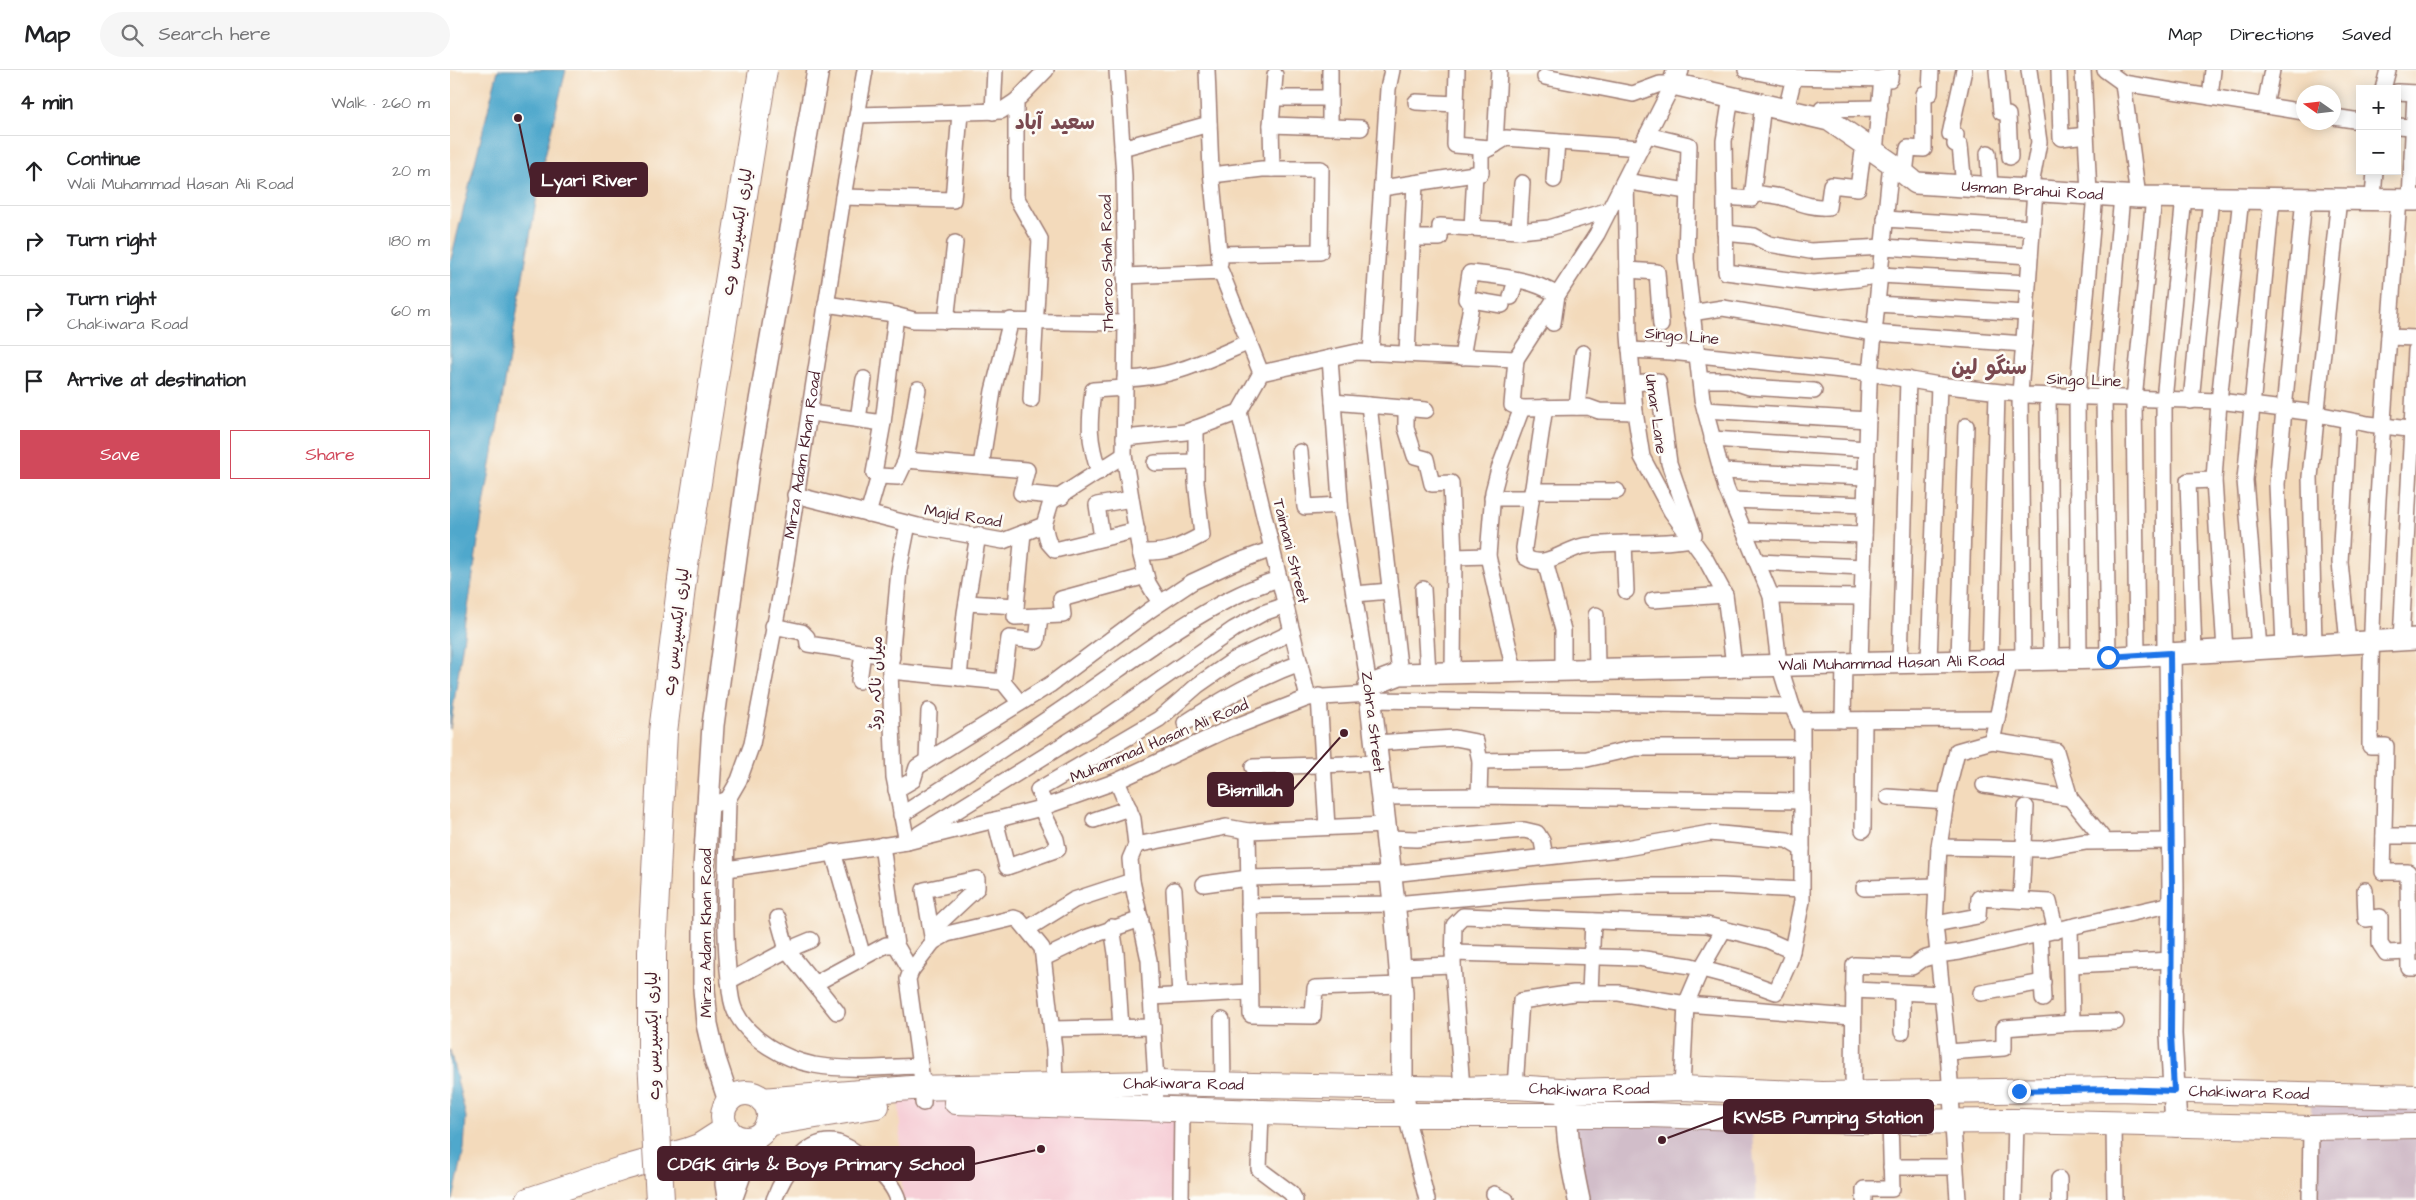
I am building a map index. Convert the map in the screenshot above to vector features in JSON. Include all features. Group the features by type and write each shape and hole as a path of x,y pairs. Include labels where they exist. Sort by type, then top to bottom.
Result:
{"highway":[{"name":"لیاری ایکسپریس وے","path":"660,1200 652,1060 652,952 664,732 684,564 763,70"}],"main road":[{"name":"Chakiwara Road","path":"1055,1094 1156,1083 1462,1088 1515,1087 1568,1091 1682,1088 1853,1094 2115,1089 2416,1097"},
{"name":"Chakiwara Road","path":"763,1130 845,1110 922,1086"},
{"name":"Chakiwara Road","path":"762,1100 922,1086 1055,1094 1182,1110 1406,1115 1566,1115 1890,1122 2016,1121 2114,1125 2311,1128 2416,1126"},
{"path":"749,1093 762,1100 768,1112 763,1130 745,1139 738,1138 728,1130 723,1114 729,1100 734,1096 749,1093"},
{"path":"528,1200 624,1168 694,1148 728,1130"}],"street":[{"name":"Mirza Adam Khan Road","path":"729,1100 714,1059 706,1024 704,989 704,868 713,725 749,463 818,70"},
{"name":"Mirza Adam Khan Road","path":"708,822 710,806 728,799 739,780 752,744 773,626 782,587 811,413 843,196 865,70"},
{"path":"993,112 995,70"},
{"path":"858,115 1001,111 1016,101 1046,70"},
{"name":"Tharoo Shah Road","path":"1117,70 1122,148 1126,323 1124,455 1140,552 1146,576 1160,604"},
{"path":"1206,70 1212,175 1221,272 1261,373"},
{"path":"1330,70 1330,127"},
{"path":"1371,353 1388,89 1392,70"},
{"path":"1458,70 1455,145 1492,146"},
{"path":"1492,146 1499,70"},
{"path":"1746,70 1783,77 1886,74 1880,108 1886,219 1870,373 1862,597 1843,720"},
{"path":"1753,194 1788,198 1797,203 1818,208 1828,207 1831,184 1858,188 1884,158 1908,148 1924,149 1924,94 1930,93 1931,70"},
{"path":"1950,134 1964,70"},
{"path":"1997,70 2010,136 2010,157"},
{"path":"1992,741 2007,660 2020,394 2032,228 2032,190 2038,142 2029,70"},
{"path":"2059,70 2061,138 2086,135"},
{"path":"2080,658 2077,397 2092,194 2086,135 2083,70"},
{"path":"2105,70 2123,84 2296,111"},
{"path":"2210,97 2213,70"},
{"path":"2265,106 2272,70"},
{"path":"2383,85 2388,70"},
{"path":"1272,169 1271,125 1275,75"},
{"path":"1545,77 1634,94 1660,84 1674,75"},
{"path":"1635,412 1599,411 1588,407 1522,408 1512,405 1516,359 1596,234 1626,179 1674,75"},
{"name":"Usman Brahui Road","path":"1674,75 1731,97 1829,120 1916,183 2138,197 2373,198 2408,200"},
{"path":"1786,110 1794,77"},
{"path":"2123,84 2138,197 2134,399 2137,655"},
{"path":"2401,92 2416,93 2408,200 2389,337 2382,426 2370,641 2370,746 2386,746 2382,872 2408,872 2409,968 2416,968"},
{"path":"1731,97 1724,141 1726,272 1813,283 1880,275 2028,283"},
{"path":"1274,98 1330,98"},
{"path":"1016,101 1016,197 1040,239 1031,400"},
{"path":"1416,102 1456,104"},
{"path":"1725,196 1752,199 1763,104"},
{"path":"1818,118 1822,109 1880,108"},
{"path":"843,196 953,200 960,113"},
{"path":"2341,118 2356,120"},
{"path":"1122,148 1209,124"},
{"path":"1271,125 1361,128"},
{"path":"2401,126 2413,127"},
{"path":"1924,130 1956,135 1955,144 1960,146 1964,186"},
{"path":"2010,136 2037,134"},
{"path":"1248,831 1251,1015 1313,1016 1314,988 1400,976 1453,959 1638,958 1701,969 1776,992 1792,951 1802,901 1802,729 1792,706 1779,664 1771,596 1721,470 1705,410 1696,354 1686,259 1689,145 1644,142 1557,142 1506,138 1481,153 1481,173 1382,188"},
{"path":"1554,180 1557,142"},
{"path":"1988,153 1990,188"},
{"path":"1212,175 1272,169 1321,169 1320,252 1219,254"},
{"path":"1472,228 1475,174"},
{"path":"2373,198 2375,175"},
{"path":"1626,179 1687,191"},
{"name":"Umar Lane","path":"1626,179 1630,350 1635,412 1642,457 1671,511 1695,545 1724,595 1734,665"},
{"path":"1407,354 1415,183"},
{"path":"1519,231 1522,183"},
{"path":"2108,657 2104,398 2138,197"},
{"path":"2176,1126 2171,1034 2172,841 2164,400 2184,197"},
{"path":"2191,401 2211,198"},
{"path":"2225,650 2214,480 2219,401 2241,198"},
{"path":"2259,648 2245,480 2272,198"},
{"path":"2284,646 2277,484 2304,198"},
{"path":"2314,645 2310,478 2339,198"},
{"path":"1413,238 1440,238 1440,226 1519,231 1549,228 1609,210"},
{"path":"1886,219 2032,228"},
{"path":"1725,233 1754,236 1769,244 1810,251 1883,247 2030,256"},
{"path":"946,321 955,244"},
{"path":"1628,270 1657,272 1661,325"},
{"path":"1125,276 1221,272"},
{"path":"1516,280 1506,301 1466,299 1470,273 1516,280 1547,288 1557,295"},
{"path":"1553,323 1557,295"},
{"path":"1462,356 1472,300"},
{"path":"826,304 896,315 914,320 1036,320 1126,323"},
{"path":"1877,304 2026,313"},
{"path":"1691,313 1707,309 1730,309 1874,333 2024,344"},
{"path":"896,315 883,423 874,473 880,476 898,477 906,460 918,389"},
{"path":"981,466 993,391 1011,320"},
{"path":"2389,337 2416,338"},
{"path":"1099,472 1091,447 1089,428 1093,390 1178,372 1249,342"},
{"name":"Singo Line","path":"1630,350 1696,354 1870,373 1939,385 2020,394 2219,401 2284,409 2348,421 2413,430"},
{"path":"2408,639 2416,350"},
{"path":"1124,438 1186,432 1239,412 1261,373 1357,352 1516,359"},
{"path":"1577,407 1583,353"},
{"name":"Zohra Street","path":"1330,358 1340,505 1370,693 1391,874 1400,976 1402,1087 1406,1115"},
{"path":"858,419 864,379"},
{"path":"1900,662 1908,379"},
{"path":"1700,380 1728,380 1750,387 1814,391"},
{"path":"1545,407 1524,548 1525,557 1532,562 1546,561 1582,546 1624,543 1675,542 1695,545 1669,463 1658,381 1633,383"},
{"path":"1929,661 1939,385"},
{"path":"1762,413 1764,388"},
{"path":"1997,392 2007,660"},
{"path":"2048,396 2051,659"},
{"path":"1333,402 1426,410"},
{"path":"1368,405 1400,674"},
{"path":"1514,671 1488,556 1492,498 1499,469 1522,408"},
{"path":"1406,409 1406,428 1415,456 1426,459 1432,484 1451,483 1454,557 1453,672"},
{"path":"1705,410 1868,420"},
{"name":"Taimani Street","path":"1239,412 1300,663 1314,697 1325,765 1327,827"},
{"path":"811,413 883,423"},
{"path":"2348,421 2340,562 2348,643"},
{"path":"1959,660 1966,426"},
{"path":"1140,552 1176,549 1202,536 1196,462 1196,428"},
{"path":"1712,439 1867,449"},
{"path":"1300,452 1305,507 1340,505"},
{"path":"1124,455 1062,497 1051,502 1044,525 1048,542 1055,550 1137,530"},
{"path":"906,460 1027,470 1022,493 1062,497"},
{"path":"1155,463 1196,462"},
{"path":"1721,470 1866,477"},
{"path":"868,514 880,476"},
{"path":"2194,652 2188,481 2214,480"},
{"path":"1492,498 1532,494 1617,491"},
{"name":"Majid Road","path":"796,495 908,524 1004,542 1044,525"},
{"path":"1102,538 1097,504 1131,499"},
{"path":"1732,500 1866,505"},
{"name":"میراں ناکہ روڈ","path":"907,842 894,777 891,664 899,570 908,524"},
{"path":"1746,531 1864,535"},
{"path":"1023,533 1015,617 1063,615 1061,598 1146,576"},
{"path":"959,678 967,603 978,536"},
{"path":"1624,543 1626,591"},
{"path":"896,790 913,780 917,766 1051,684 1192,582 1231,564 1272,549"},
{"path":"1454,557 1488,556"},
{"path":"1546,561 1562,630 1563,670"},
{"path":"1758,562 1863,567"},
{"path":"902,815 1030,732 1197,618 1264,584 1280,579"},
{"path":"1423,590 1428,673"},
{"path":"1355,594 1390,591"},
{"path":"1653,600 1724,595"},
{"path":"1771,596 1862,597"},
{"path":"967,603 1016,606"},
{"path":"907,842 1103,720 1234,629 1263,613 1286,605"},
{"path":"1596,615 1597,669"},
{"path":"1003,682 1009,638 1037,641 1040,616"},
{"path":"773,626 802,632 807,637 808,644 863,653 891,664 959,678 1003,682 1020,703"},
{"path":"995,820 1006,867 1058,849 1038,790 1159,719 1198,685 1234,660 1292,632"},
{"name":"Wali Muhammad Hasan Ali Road","path":"1370,693 1400,674 2080,658 2408,639"},
{"path":"859,681 863,653"},
{"path":"1185,722 1236,690 1300,663"},
{"name":"Muhammad Hasan Ali Road","path":"727,869 907,842 1044,807 1117,781 1224,731 1314,697 1370,693 1792,706"},
{"path":"927,760 929,711"},
{"path":"1798,720 1997,720"},
{"path":"1862,830 1864,720"},
{"path":"1253,767 1325,765 1455,738 1476,742 1480,761 1479,796"},
{"path":"1958,1200 1952,1121 1952,1093 1935,924 1939,847 1946,801 1957,751 1992,741 2056,751 2070,798 2106,842"},
{"path":"1480,761 1587,759 1634,748 1802,748"},
{"path":"1117,781 1129,808 1136,845 1130,859 1132,881 1149,960 1154,1028 1155,1108"},
{"path":"1984,785 2070,798"},
{"path":"1382,797 1479,796 1802,801"},
{"path":"1888,797 1946,801"},
{"path":"728,799 727,955 731,998 736,1012 760,1040 774,1050 813,1065 834,1067 922,1086 908,979 911,971 933,936 1014,918 1020,920 1042,948 1052,1029 1055,1094"},
{"path":"2021,899 2026,807"},
{"path":"1094,820 1129,808"},
{"path":"1136,845 1226,827 1248,831 1327,827 1386,832 1416,839 1524,830 1537,834 1542,841 1545,857"},
{"path":"1204,884 1248,878 1391,874 1620,849 1710,833 1788,840 1802,849"},
{"path":"2384,836 2416,836"},
{"path":"1939,847 2044,849 2085,842 2172,841"},
{"path":"882,845 896,945 911,971"},
{"path":"833,852 863,957"},
{"path":"1027,929 1074,900 1132,881"},
{"path":"1249,906 1394,904 1638,886 1722,886 1802,890"},
{"path":"1864,888 1936,886"},
{"path":"1174,890 1180,995"},
{"path":"2365,890 2366,919 2380,917 2380,944 2386,953 2409,952"},
{"path":"1935,924 1978,916 1979,898 2049,902 2063,929 2071,965 2072,1023"},
{"path":"1853,1094 1852,1017 1854,965 1912,967 1923,959 1937,955 1960,952 2172,904"},
{"path":"1462,1088 1453,959 1454,925 1463,916 1707,925 1768,940 1792,951"},
{"path":"778,918 788,950 837,1012"},
{"path":"1044,958 1112,927 1141,919"},
{"path":"1590,993 1592,921"},
{"path":"1112,927 1116,953 1121,1028"},
{"path":"1682,1088 1686,1004 1701,969 1724,930"},
{"path":"2040,934 2043,999"},
{"path":"730,981 811,940"},
{"path":"816,984 886,945 896,945"},
{"path":"2071,965 2172,960"},
{"path":"1981,993 2043,982"},
{"path":"1853,990 1942,994"},
{"path":"1152,997 1250,992"},
{"path":"1902,992 1902,1032"},
{"path":"1515,1087 1521,1001 1590,993 1619,993 1686,1004 1852,1017"},
{"path":"1222,1020 1223,1084"},
{"path":"1948,1052 2004,1048 2004,1028 2116,1022"},
{"path":"1052,1029 1154,1028"},
{"path":"1568,1091 1566,1115 1572,1168 1579,1200"},
{"path":"1181,1200 1182,1110"},
{"path":"1261,1112 1259,1169 1291,1193 1295,1200"},
{"path":"1406,1115 1427,1200"},
{"path":"2014,1200 2016,1121"},
{"path":"1864,1200 1864,1189 1892,1189 1890,1122"},
{"path":"2114,1125 2115,1200"},
{"path":"2310,1200 2311,1128"},
{"path":"728,1130 726,1184 730,1200"},
{"path":"730,1200 741,1172 763,1130"},
{"path":"774,1200 782,1181 794,1164 814,1146 827,1143 837,1143 864,1158 878,1170 896,1194 898,1200"},
{"path":"1891,1167 1955,1168"},
{"path":"2059,1179 2059,1200"}],"shaded area":[{"path":"899,1097 1183,1098 1182,1200 902,1200"},
{"path":"2416,1102 2416,1200 2309,1200 2311,1105"},
{"path":"1569,1106 1751,1111 1756,1200 1579,1200"}],"water":[{"path":"498,70 566,70 542,168 478,541 450,729 450,263"},
{"path":"450,1050 466,1117 464,1149 453,1200 450,1200"}],"place":[{"name":"Lyari River","path":"518,118"},
{"name":"Bismillah","path":"1344,733"},
{"name":"KWSB Pumping Station","path":"1662,1140"},
{"name":"CDGK Girls & Boys Primary School","path":"1041,1149"}],"district":[{"name":"سعید آباد","path":"1055,122"},
{"name":"سنگو لین","path":"1989,367"}],"route":[{"path":"2019,1091 2115,1089 2174,1091 2171,1034 2170,653 2108,657"}]}
